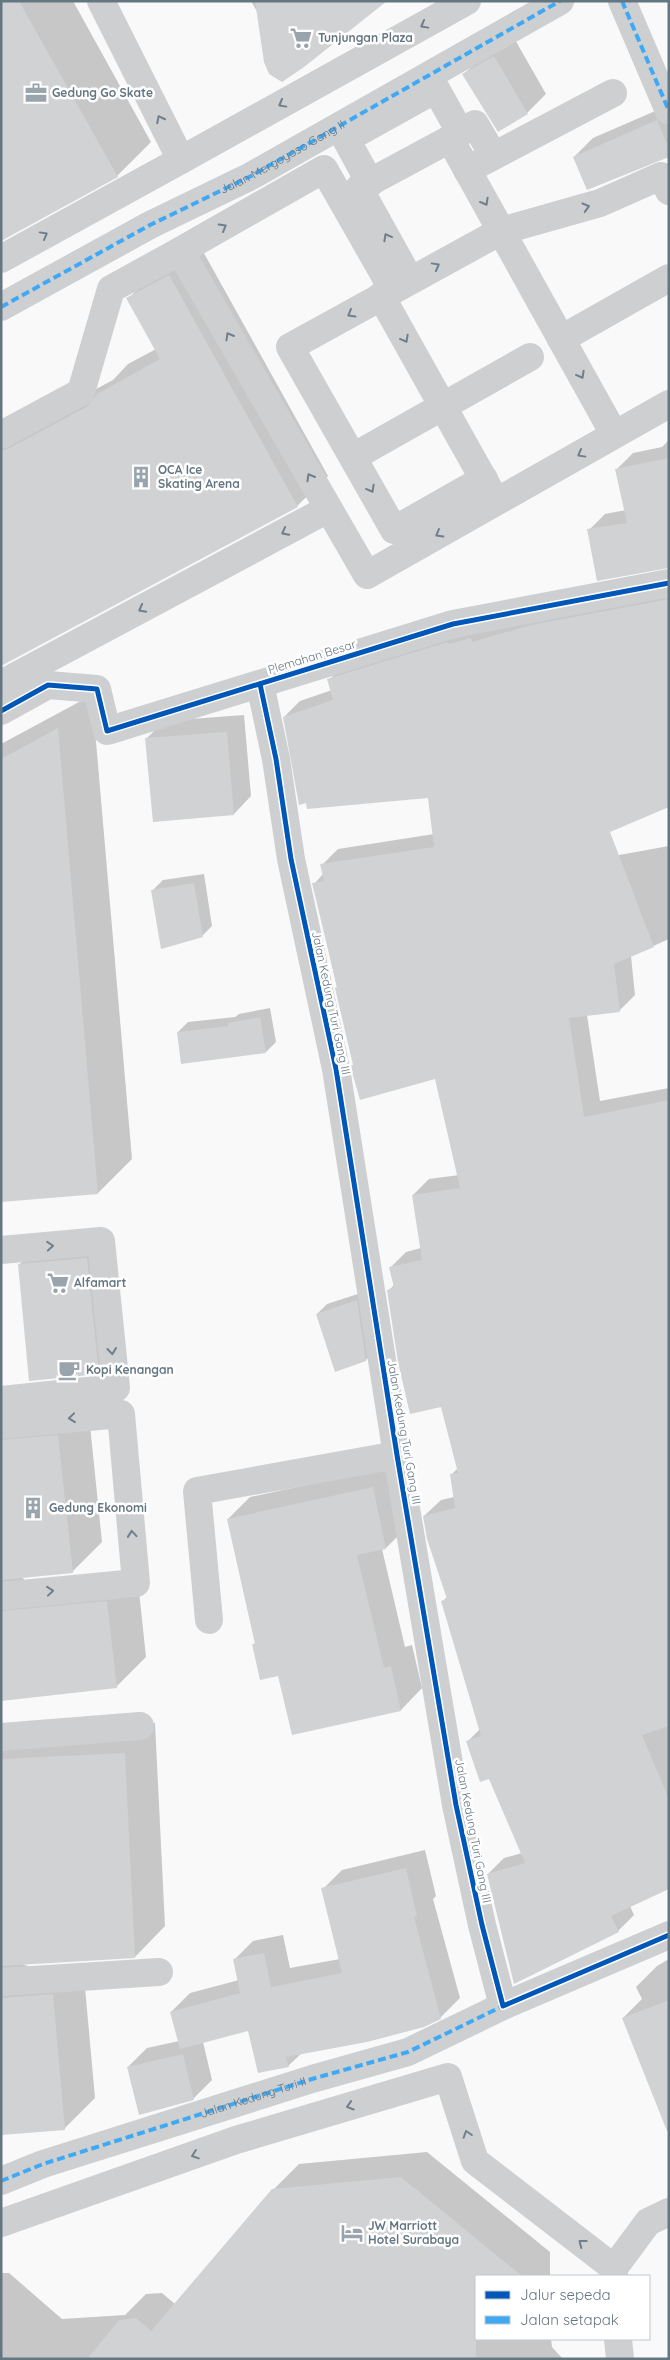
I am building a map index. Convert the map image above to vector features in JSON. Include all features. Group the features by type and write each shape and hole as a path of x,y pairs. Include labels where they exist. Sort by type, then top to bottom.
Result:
{"street":[{"path":"102,1 181,160"},
{"path":"1,259 467,1"},
{"name":"Jalan Mergoyoso Gang II","path":"1,307 150,225 250,176 560,1"},
{"path":"622,1 669,111"},
{"path":"370,183 346,139 436,89 467,170 614,434"},
{"path":"467,170 613,93"},
{"path":"490,490 443,406 395,289 359,188 475,124 493,156"},
{"path":"1,435 81,392 111,289 324,169 395,289"},
{"path":"669,191 660,176 600,203 501,231 290,348 394,530 490,490 614,434 669,404"},
{"path":"180,251 367,575 490,490"},
{"path":"560,339 669,278"},
{"path":"353,457 530,357"},
{"path":"1,684 328,509"},
{"name":"Plemahan Besar","path":"1,711 48,685 97,689 107,731 453,624 669,584"},
{"name":"Jalan Kedung Turi Gang III","path":"260,684 276,759 291,859 336,1069 397,1455 456,1805 482,1925 503,2006"},
{"path":"1,1250 101,1241 116,1388 1,1400"},
{"path":"1,1426 120,1414 136,1583 1,1596"},
{"path":"209,1620 197,1491 397,1455"},
{"path":"1,1737 140,1726"},
{"path":"503,2006 669,1935"},
{"path":"1,1982 159,1972"},
{"name":"Jalan Kedung Turi II","path":"1,2181 43,2164 312,2079 408,2052 503,2006"},
{"path":"1,2222 236,2140 448,2077 476,2161 614,2272 648,2222 669,2212"},
{"path":"618,2340 620,2359"}],"building":[{"name":"Gedung Go Skate","path":"1,1 19,1 118,177 1,241"},
{"name":"Tunjungan Plaza","path":"255,1 387,1 304,67 282,82 269,74 264,62"},
{"path":"494,56 528,114 498,132 462,74"},
{"path":"657,120 669,148 669,157 587,190 573,157"},
{"name":"OCA Ice Skating Arena","path":"169,275 298,507 1,666 1,451 88,406 97,394 160,359 126,298"},
{"path":"669,458 669,568 597,581 587,529 627,523 615,469"},
{"path":"669,599 669,807 610,832 654,947 614,964 620,1012 569,1018 584,1117 669,1100 669,1726 642,1735 669,1799 669,1889 611,1916 619,1932 514,1984 487,1874 525,1863 489,1779 480,1782 466,1741 481,1736 441,1601 447,1599 427,1539 423,1516 455,1508 450,1474 458,1473 441,1407 410,1414 398,1362 387,1290 394,1288 389,1267 422,1260 412,1195 460,1188 435,1079 360,1100 352,1072 351,1065 353,1065 335,988 337,987 312,883 324,881 320,864 434,847 428,798 307,809 306,803 299,805 283,717 333,700 327,679 448,642 448,644 471,638 472,642 531,625"},
{"path":"58,728 98,1194 1,1202 1,759"},
{"path":"227,732 234,815 153,822 145,738"},
{"path":"194,883 203,937 161,949 151,890"},
{"path":"260,1017 266,1053 181,1064 177,1032 228,1026 228,1023"},
{"path":"87,1258 99,1374 29,1381 18,1264"},
{"path":"357,1300 366,1361 335,1372 316,1314"},
{"name":"Gedung Ekonomi","path":"58,1435 73,1573 1,1580 1,1440"},
{"path":"373,1487 386,1549 357,1555 384,1668 391,1666 401,1711 292,1735 278,1676 260,1680 252,1644 255,1644 227,1519"},
{"path":"107,1601 117,1688 1,1701 1,1611"},
{"path":"125,1753 135,1958 1,1966 1,1759"},
{"path":"406,1868 417,1916 414,1917 441,2019 424,2027 367,2042 286,2057 289,2067 258,2073 248,2031 180,2049 170,2012 240,1993 233,1959 264,1953 271,1987 342,1973 321,1888"},
{"path":"53,1994 65,2130 1,2135 1,1998"},
{"path":"669,2000 669,2131 667,2131 622,2018"},
{"path":"183,2054 194,2100 139,2115 127,2067"},
{"name":"JW Marriott Hotel Surabaya","path":"401,2177 521,2275 475,2275 476,2359 87,2359 119,2320 136,2318 151,2331 272,2189"}],"marked path":[{"path":"1,307 150,225 251,176 560,1"},
{"path":"622,1 669,111"},
{"path":"1,2181 43,2164 312,2079 408,2052 503,2006"}],"cycle path":[{"path":"1,711 48,685 97,689 107,731 453,624 669,583"},
{"path":"260,684 276,759 291,859 336,1069 397,1455 456,1805 482,1925 503,2006 669,1935"}],"place":[{"name":"Tunjungan Plaza","path":"301,38"},
{"name":"Gedung Go Skate","path":"36,93"},
{"name":"OCA Ice Skating Arena","path":"141,477"},
{"name":"Alfamart","path":"58,1283"},
{"name":"Kopi Kenangan","path":"69,1370"},
{"name":"Gedung Ekonomi","path":"33,1508"},
{"name":"JW Marriott Hotel Surabaya","path":"352,2233"}]}
